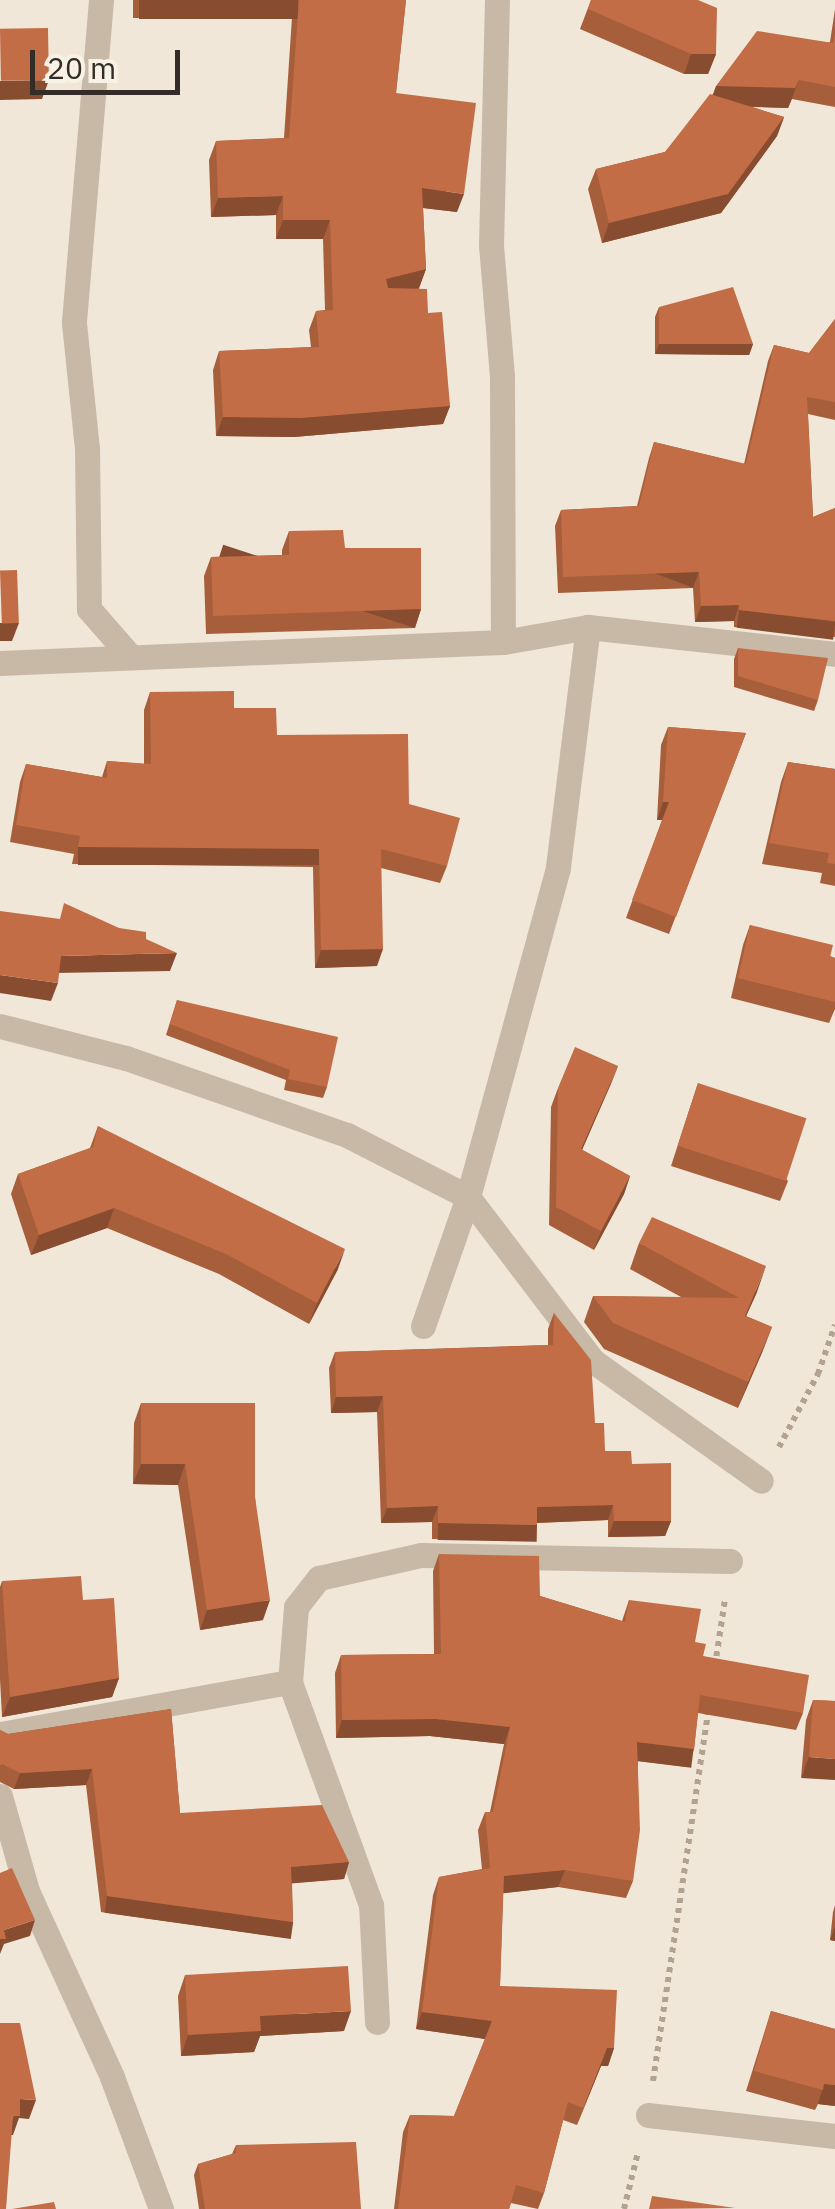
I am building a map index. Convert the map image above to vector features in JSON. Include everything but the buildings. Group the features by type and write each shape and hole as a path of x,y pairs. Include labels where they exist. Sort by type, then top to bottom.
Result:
{"street":[{"path":"101,0 74,323 87,448 88,609 130,656"},
{"path":"497,0 491,245 502,377 503,642"},
{"path":"0,664 503,642 588,628 835,654"},
{"path":"423,1326 468,1197 558,868 588,628"},
{"path":"0,1026 126,1058 347,1135 468,1197 593,1361 761,1481"},
{"path":"377,2022 371,1905 290,1682 296,1608 319,1578 421,1556 730,1561"},
{"path":"0,1734 290,1682"},
{"path":"0,1796 27,1891 112,2078 162,2209"},
{"path":"648,2115 835,2136"}],"path":[{"path":"761,1481 818,1374 835,1326"},
{"path":"713,1680 730,1561"},
{"path":"624,2209 648,2115 710,1700"}]}
